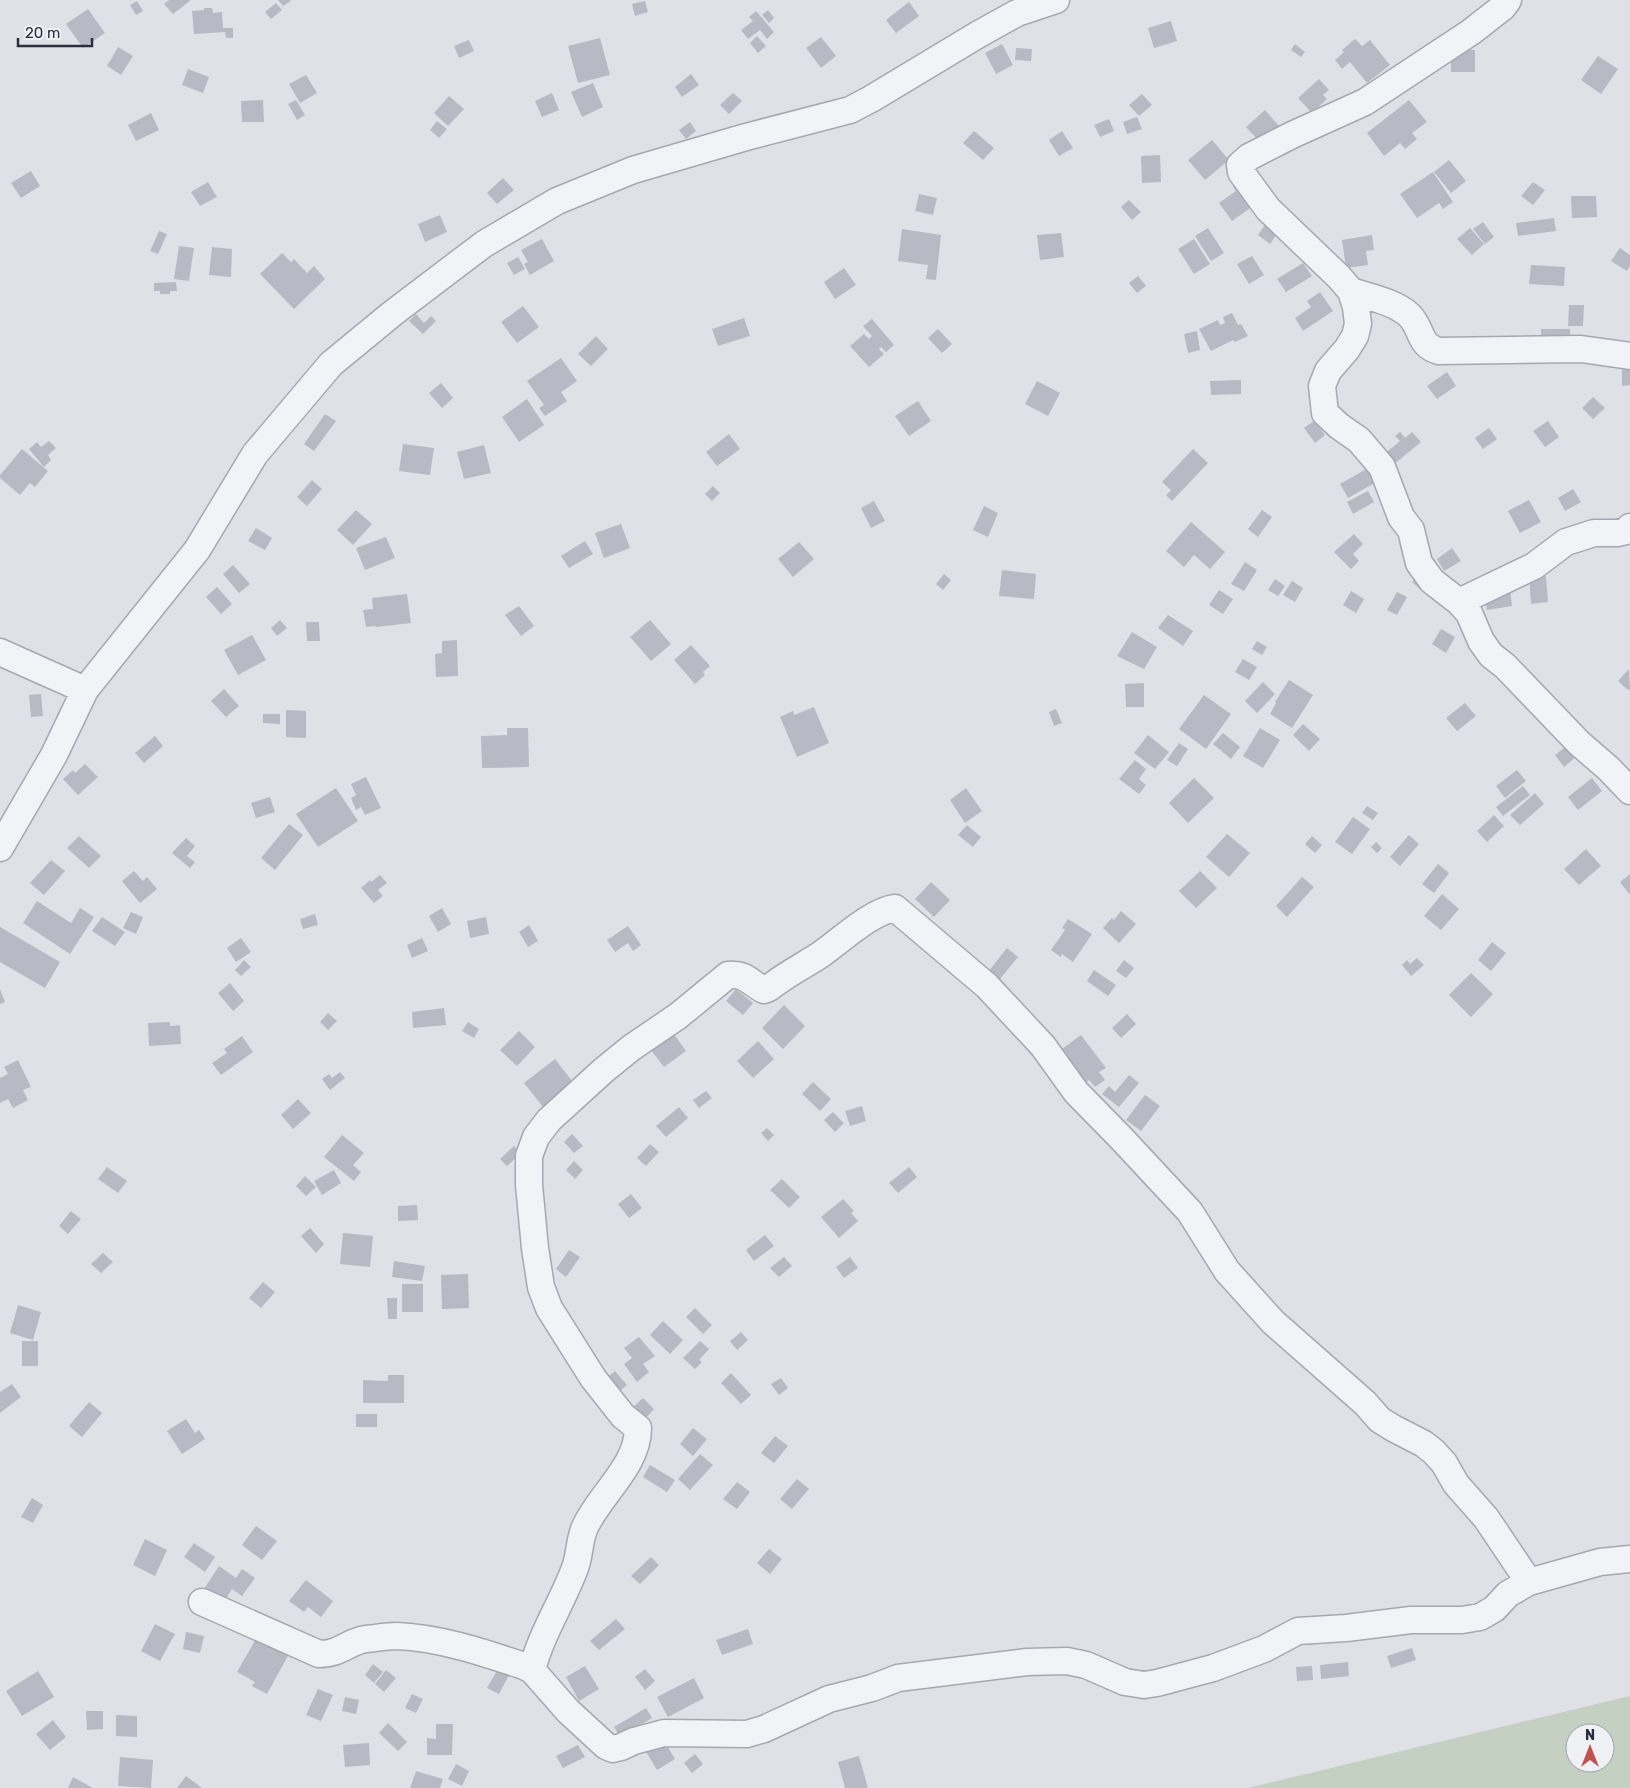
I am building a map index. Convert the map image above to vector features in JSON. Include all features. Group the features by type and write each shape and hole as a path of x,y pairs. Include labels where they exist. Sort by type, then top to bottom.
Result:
{"street":[{"path":"0,848 54,755 84,690 197,550 255,454 331,364 393,313 484,244 557,201 633,170 746,137 850,110 1017,13 1056,0"},
{"path":"1508,0 1471,32 1365,102 1249,156 1240,165 1241,172 1268,209 1339,277 1351,291 1356,307 1358,324 1355,336 1347,349 1328,371 1322,386 1325,413 1359,440 1382,467 1401,517 1411,530 1419,563 1432,581 1459,602 1469,614 1481,641 1491,654 1505,666 1579,743 1609,769 1630,791"},
{"path":"1351,291 1394,306 1409,316 1419,330 1423,342 1431,349 1439,351 1582,349 1630,356"},
{"path":"1459,602 1534,566 1566,542 1594,533 1626,531 1630,527"},
{"path":"0,652 84,690"},
{"path":"532,1670 549,1623 575,1567 585,1527 596,1508 617,1481 638,1441 638,1428 622,1416 593,1378 549,1308 541,1287 529,1186 529,1156 536,1137 549,1120 604,1070 631,1048 678,1016 728,975 742,975 764,990 832,947 850,931 888,909 895,908 987,986 1043,1046 1076,1092 1190,1212 1227,1271 1273,1322 1366,1403 1380,1420 1424,1444 1444,1462 1456,1484 1486,1518 1529,1582"},
{"path":"202,1602 320,1654 339,1651 362,1640 396,1636 461,1646 524,1666 532,1670 568,1711 606,1746 613,1749 664,1733 735,1735 755,1732 829,1699 872,1688 898,1678 1027,1662 1067,1661 1086,1665 1125,1682 1144,1685 1157,1683 1213,1668 1264,1649 1298,1631 1346,1628 1411,1620 1462,1620 1480,1617 1494,1609 1508,1594 1529,1582 1600,1562 1630,1559"}],"green space":[{"path":"1630,1696 1630,1788 1248,1788"}],"building":[{"path":"169,0 191,0 173,14 164,4"},
{"path":"278,0 290,0 291,1 283,6"},
{"path":"137,1 143,11 136,15 130,5"},
{"path":"645,1 648,12 635,16 632,4"},
{"path":"909,2 919,16 896,33 886,20"},
{"path":"276,3 282,10 271,19 265,12"},
{"path":"204,8 212,8 213,13 222,12 223,28 233,28 233,38 226,38 225,32 194,34 192,11 204,10"},
{"path":"88,9 105,33 83,48 66,24"},
{"path":"768,10 774,18 769,23 762,15"},
{"path":"756,11 774,32 767,39 760,30 748,39 741,30 753,21 749,17"},
{"path":"1171,21 1177,41 1154,48 1148,28"},
{"path":"757,36 766,46 758,53 750,43"},
{"path":"821,37 836,56 821,68 806,48"},
{"path":"600,38 610,75 578,83 568,46"},
{"path":"1355,39 1362,46 1370,40 1390,65 1367,83 1350,62 1342,69 1335,60 1344,52 1342,50"},
{"path":"469,40 474,51 459,58 454,46"},
{"path":"1002,44 1013,65 996,74 985,53"},
{"path":"1295,44 1305,52 1301,57 1291,50"},
{"path":"118,47 133,56 121,75 107,66"},
{"path":"1016,48 1032,49 1031,61 1015,60"},
{"path":"1451,50 1475,50 1475,72 1451,72"},
{"path":"1598,56 1618,69 1601,94 1581,80"},
{"path":"188,69 209,77 203,93 182,85"},
{"path":"691,74 699,85 682,97 675,87"},
{"path":"306,75 317,93 300,103 289,84"},
{"path":"1319,79 1329,90 1323,95 1327,99 1312,113 1298,98"},
{"path":"593,83 603,107 582,117 571,92"},
{"path":"552,93 559,110 542,117 535,101"},
{"path":"733,93 742,101 729,114 720,105"},
{"path":"1142,94 1152,105 1139,116 1129,105"},
{"path":"449,96 464,109 448,126 434,113"},
{"path":"263,100 264,122 242,122 241,101"},
{"path":"296,100 305,115 297,120 288,104"},
{"path":"1409,100 1427,122 1412,133 1417,139 1405,149 1400,143 1384,156 1367,133"},
{"path":"1265,110 1280,127 1262,144 1246,127"},
{"path":"151,113 159,130 136,141 128,125"},
{"path":"1137,117 1142,129 1127,134 1123,122"},
{"path":"1109,119 1114,131 1100,137 1094,125"},
{"path":"437,121 447,129 439,138 430,130"},
{"path":"690,122 696,131 686,139 679,130"},
{"path":"974,131 994,148 983,160 963,143"},
{"path":"1062,131 1073,148 1059,156 1049,140"},
{"path":"1212,140 1229,160 1205,180 1188,160"},
{"path":"1160,155 1161,182 1142,183 1141,156"},
{"path":"1449,160 1466,181 1451,193 1434,172"},
{"path":"31,171 40,186 21,198 11,183"},
{"path":"1433,172 1453,202 1443,209 1439,203 1417,218 1400,194"},
{"path":"503,178 514,190 497,204 487,193"},
{"path":"1241,181 1256,204 1232,221 1219,203 1236,191 1233,187"},
{"path":"208,182 217,197 200,206 191,192"},
{"path":"1533,182 1545,190 1533,205 1521,196"},
{"path":"919,194 937,198 933,215 915,211"},
{"path":"1571,196 1596,196 1597,217 1572,218"},
{"path":"1129,200 1141,212 1132,220 1121,207"},
{"path":"440,215 447,232 425,242 418,224"},
{"path":"1554,218 1556,231 1518,236 1516,223"},
{"path":"1268,220 1280,229 1270,244 1258,235"},
{"path":"1483,222 1494,237 1485,244 1473,229"},
{"path":"1208,228 1224,253 1211,261 1195,236"},
{"path":"1470,228 1484,244 1472,255 1457,239"},
{"path":"902,229 941,235 936,280 926,279 928,265 898,261"},
{"path":"159,231 167,234 158,254 150,251"},
{"path":"1061,233 1064,257 1040,260 1037,235"},
{"path":"1372,235 1374,250 1366,251 1368,265 1346,268 1342,240"},
{"path":"542,239 554,261 530,275 524,264 528,262 521,250"},
{"path":"1194,239 1210,264 1194,274 1178,249"},
{"path":"179,246 194,248 189,281 174,279"},
{"path":"212,247 232,249 231,277 209,275"},
{"path":"1620,248 1630,255 1630,266 1627,271 1611,261"},
{"path":"282,253 291,262 294,259 307,273 314,266 325,279 294,309 260,274"},
{"path":"1252,256 1264,275 1249,284 1237,264"},
{"path":"518,257 525,269 514,275 507,263"},
{"path":"1303,263 1312,276 1286,292 1277,279"},
{"path":"1531,265 1565,267 1564,286 1529,284"},
{"path":"844,268 856,285 835,299 824,282"},
{"path":"1138,276 1146,286 1137,293 1129,283"},
{"path":"176,282 177,291 170,291 170,294 160,294 160,291 154,291 154,283"},
{"path":"1320,292 1333,311 1303,331 1295,318 1311,307 1307,301"},
{"path":"1569,305 1584,305 1583,326 1568,326"},
{"path":"523,306 539,327 517,343 501,322"},
{"path":"1232,313 1238,325 1241,324 1248,336 1235,342 1233,340 1211,351 1199,329 1218,320 1220,325 1225,323 1223,317"},
{"path":"416,314 424,323 431,316 436,321 423,334 409,321"},
{"path":"744,318 750,336 718,346 712,329"},
{"path":"872,319 894,345 886,352 881,347 879,349 884,354 869,367 850,346 864,334 869,339 872,336 863,326"},
{"path":"938,329 952,344 942,353 928,338"},
{"path":"1541,329 1570,329 1570,343 1541,343"},
{"path":"1197,331 1200,350 1188,353 1184,334"},
{"path":"596,336 608,349 591,366 578,354"},
{"path":"561,358 577,381 561,392 567,401 545,416 539,408 544,405 527,381"},
{"path":"1622,360 1630,360 1630,385 1622,386"},
{"path":"1447,372 1456,386 1437,399 1427,386"},
{"path":"1241,380 1241,394 1211,395 1210,381"},
{"path":"1037,381 1060,393 1048,416 1025,404"},
{"path":"441,383 453,398 442,408 429,393"},
{"path":"1593,397 1605,408 1593,419 1582,408"},
{"path":"527,399 544,425 519,442 502,417"},
{"path":"918,401 931,421 909,436 895,416"},
{"path":"325,414 336,421 314,451 304,444"},
{"path":"1314,421 1325,435 1315,443 1304,428"},
{"path":"1548,421 1559,437 1545,447 1533,431"},
{"path":"1489,428 1497,439 1483,449 1475,438"},
{"path":"1400,432 1405,438 1412,432 1421,442 1393,465 1384,454 1400,441 1395,436"},
{"path":"729,434 740,449 717,466 706,452"},
{"path":"49,441 56,448 48,455 51,460 44,467 29,449 37,442 41,447"},
{"path":"403,444 434,448 430,475 399,471"},
{"path":"484,445 491,473 464,479 457,452"},
{"path":"22,449 48,471 35,487 30,483 20,495 0,478 0,475"},
{"path":"1193,449 1208,463 1172,501 1166,495 1171,490 1162,482"},
{"path":"1370,467 1378,481 1348,498 1340,484"},
{"path":"312,480 322,489 307,506 297,497"},
{"path":"713,486 720,493 712,501 705,494"},
{"path":"1573,489 1581,502 1565,511 1558,498"},
{"path":"1368,491 1374,502 1353,514 1347,502"},
{"path":"1529,500 1541,522 1520,533 1508,511"},
{"path":"874,501 885,521 871,528 861,508"},
{"path":"984,506 998,513 988,537 973,530"},
{"path":"356,510 372,524 353,545 337,530"},
{"path":"1262,510 1272,517 1258,537 1248,529"},
{"path":"1191,522 1225,552 1210,569 1194,555 1184,567 1166,551"},
{"path":"621,524 630,548 604,558 595,533"},
{"path":"256,528 272,538 265,550 248,541"},
{"path":"1354,534 1363,544 1353,554 1359,561 1351,569 1334,552"},
{"path":"386,537 395,558 365,570 356,548"},
{"path":"585,541 593,554 569,568 561,556"},
{"path":"799,542 814,559 793,577 778,559"},
{"path":"1452,548 1461,561 1444,571 1437,559"},
{"path":"1245,562 1257,570 1244,591 1231,584"},
{"path":"233,565 250,584 239,593 223,574"},
{"path":"1002,570 1036,574 1034,599 999,596"},
{"path":"1422,572 1431,581 1422,591 1412,582"},
{"path":"944,574 951,580 943,590 936,584"},
{"path":"1546,576 1548,602 1531,604 1529,577"},
{"path":"1275,579 1285,586 1278,596 1268,590"},
{"path":"1292,581 1303,588 1295,602 1283,595"},
{"path":"217,587 232,604 221,614 206,597"},
{"path":"1219,590 1233,599 1223,614 1209,605"},
{"path":"1510,590 1512,606 1487,610 1484,594"},
{"path":"1351,591 1364,599 1356,613 1343,605"},
{"path":"1397,592 1407,597 1397,615 1387,610"},
{"path":"407,594 411,623 366,627 363,610 373,609 372,598"},
{"path":"519,606 534,626 521,636 505,615"},
{"path":"1168,615 1193,631 1183,646 1158,628"},
{"path":"280,620 287,628 277,636 271,628"},
{"path":"650,620 671,644 651,661 630,637"},
{"path":"306,622 319,622 320,641 307,641"},
{"path":"1441,629 1455,637 1446,653 1432,644"},
{"path":"1132,632 1157,647 1144,669 1117,656"},
{"path":"252,635 266,660 238,675 224,650"},
{"path":"457,640 458,676 436,677 435,654 442,653 442,641"},
{"path":"1257,641 1267,647 1262,655 1252,649"},
{"path":"691,645 710,666 703,672 705,675 695,684 674,660"},
{"path":"1243,659 1257,667 1249,680 1235,672"},
{"path":"1629,669 1630,689 1628,690 1618,681"},
{"path":"1289,680 1313,695 1292,728 1270,714"},
{"path":"1263,682 1275,694 1257,713 1245,701"},
{"path":"1144,683 1144,707 1126,707 1125,684"},
{"path":"224,689 239,706 226,717 211,701"},
{"path":"41,694 43,716 31,717 29,695"},
{"path":"1204,695 1231,714 1206,749 1179,729"},
{"path":"1465,703 1476,716 1457,731 1446,718"},
{"path":"814,707 829,743 797,757 780,717 793,711 794,715"},
{"path":"1056,709 1062,723 1054,726 1049,712"},
{"path":"286,710 306,711 306,738 286,737"},
{"path":"263,714 280,714 280,724 263,723"},
{"path":"1303,724 1320,739 1309,751 1293,735"},
{"path":"507,728 528,728 529,767 482,768 481,736 507,735"},
{"path":"1260,728 1280,740 1263,768 1243,756"},
{"path":"1223,733 1240,747 1231,759 1213,744"},
{"path":"1148,735 1169,752 1155,769 1134,753"},
{"path":"155,736 163,746 144,763 135,753"},
{"path":"1179,743 1188,749 1177,766 1167,760"},
{"path":"1568,745 1577,756 1564,767 1555,755"},
{"path":"1135,760 1146,769 1139,779 1146,785 1139,794 1119,779"},
{"path":"85,764 98,777 78,795 63,779 73,770 75,773"},
{"path":"1517,770 1526,781 1505,798 1496,786"},
{"path":"366,777 381,808 365,815 361,807 356,810 351,798 356,795 351,784"},
{"path":"1194,778 1214,798 1188,823 1169,803"},
{"path":"1592,778 1602,791 1578,810 1568,797"},
{"path":"1523,786 1530,795 1503,816 1496,807"},
{"path":"336,788 358,821 318,847 296,814"},
{"path":"966,788 982,811 965,823 950,800"},
{"path":"1535,793 1544,804 1520,825 1510,815"},
{"path":"270,797 275,812 256,818 251,803"},
{"path":"1367,806 1378,813 1373,820 1362,813"},
{"path":"1494,815 1504,826 1487,842 1477,831"},
{"path":"1353,817 1370,829 1352,854 1335,842"},
{"path":"289,824 303,835 275,870 261,858"},
{"path":"967,825 981,837 973,847 958,835"},
{"path":"1227,834 1250,853 1229,877 1206,857"},
{"path":"1409,835 1419,844 1400,866 1390,857"},
{"path":"79,836 101,856 89,868 67,848"},
{"path":"1312,836 1322,845 1315,853 1305,844"},
{"path":"186,838 195,846 187,856 195,862 190,868 172,853"},
{"path":"1376,842 1382,848 1377,853 1371,847"},
{"path":"1586,849 1601,866 1579,885 1564,869"},
{"path":"51,860 65,871 44,895 30,883"},
{"path":"1438,864 1449,873 1434,893 1422,884"},
{"path":"134,871 143,881 147,877 157,889 140,903 122,881"},
{"path":"1200,871 1217,888 1196,908 1179,891"},
{"path":"1630,874 1630,895 1620,882"},
{"path":"380,875 387,883 378,890 383,896 374,903 361,888 370,880 371,882"},
{"path":"1302,877 1314,887 1287,917 1276,906"},
{"path":"931,882 950,900 934,917 915,899"},
{"path":"1442,894 1459,909 1441,930 1424,916"},
{"path":"37,901 71,923 80,908 94,917 70,954 23,923"},
{"path":"442,908 451,924 438,932 429,916"},
{"path":"1121,911 1136,924 1119,943 1103,928 1112,918 1114,920"},
{"path":"131,912 143,917 136,934 123,928"},
{"path":"315,914 318,925 303,929 300,919"},
{"path":"102,917 125,932 115,946 92,931"},
{"path":"486,917 489,934 470,938 467,921"},
{"path":"1068,919 1092,934 1073,962 1062,954 1061,957 1051,950 1065,930 1062,928"},
{"path":"529,925 538,941 528,947 519,932"},
{"path":"628,926 641,945 633,951 628,943 615,952 607,940"},
{"path":"0,927 60,962 45,988 0,962"},
{"path":"241,938 251,952 236,962 227,948"},
{"path":"422,938 428,951 412,958 407,945"},
{"path":"1492,942 1506,953 1491,971 1478,960"},
{"path":"1007,948 1018,957 999,980 988,972"},
{"path":"1417,958 1424,965 1411,976 1402,965 1407,960 1410,964"},
{"path":"244,960 251,967 241,976 235,970"},
{"path":"1124,960 1134,968 1126,978 1116,971"},
{"path":"1094,970 1116,985 1108,996 1087,981"},
{"path":"1471,973 1493,994 1471,1017 1449,995"},
{"path":"230,983 244,1001 233,1011 218,993"},
{"path":"0,989 5,1002 0,1004"},
{"path":"736,989 753,1003 743,1015 726,1001"},
{"path":"784,1005 805,1026 783,1049 762,1028"},
{"path":"444,1008 446,1025 413,1028 412,1012"},
{"path":"328,1013 337,1021 328,1030 320,1022"},
{"path":"1127,1014 1136,1024 1121,1038 1112,1028"},
{"path":"170,1022 170,1026 180,1025 181,1044 149,1046 148,1023"},
{"path":"468,1022 479,1029 474,1038 462,1031"},
{"path":"519,1031 535,1047 517,1066 500,1050"},
{"path":"673,1033 686,1051 664,1067 651,1050"},
{"path":"1081,1035 1106,1068 1099,1072 1105,1080 1095,1087 1089,1080 1083,1085 1054,1055"},
{"path":"242,1036 253,1052 221,1075 212,1063 227,1053 224,1049"},
{"path":"758,1041 774,1059 753,1078 737,1061"},
{"path":"555,1059 579,1090 548,1113 524,1083"},
{"path":"18,1060 31,1087 23,1090 28,1100 13,1108 8,1099 0,1103 0,1078 8,1074 4,1067"},
{"path":"340,1072 345,1078 330,1090 322,1079 329,1074 332,1078"},
{"path":"1129,1075 1139,1083 1119,1107 1102,1094 1109,1086 1115,1092"},
{"path":"813,1082 831,1099 820,1111 802,1094"},
{"path":"706,1091 712,1098 699,1108 693,1100"},
{"path":"1145,1095 1160,1106 1141,1131 1126,1120"},
{"path":"298,1099 311,1113 293,1129 281,1115"},
{"path":"862,1106 866,1121 850,1126 845,1111"},
{"path":"679,1107 688,1118 666,1137 656,1126"},
{"path":"833,1112 844,1123 835,1132 824,1120"},
{"path":"767,1128 774,1135 768,1141 761,1133"},
{"path":"572,1134 583,1146 574,1153 564,1142"},
{"path":"342,1135 364,1153 353,1165 361,1172 354,1181 324,1157"},
{"path":"650,1144 659,1152 646,1166 637,1158"},
{"path":"514,1146 521,1153 507,1166 500,1159"},
{"path":"574,1161 583,1170 575,1179 566,1170"},
{"path":"107,1167 127,1181 118,1193 98,1179"},
{"path":"909,1167 917,1177 898,1193 889,1183"},
{"path":"334,1170 341,1183 322,1195 314,1181"},
{"path":"305,1176 316,1187 306,1196 296,1186"},
{"path":"782,1179 800,1197 789,1208 770,1190"},
{"path":"631,1194 642,1208 629,1218 618,1204"},
{"path":"843,1199 854,1211 851,1213 858,1221 839,1238 821,1217"},
{"path":"417,1205 418,1220 398,1221 398,1206"},
{"path":"71,1211 81,1219 68,1234 59,1226"},
{"path":"310,1228 324,1244 316,1253 301,1236"},
{"path":"343,1233 373,1236 370,1267 340,1264"},
{"path":"765,1235 774,1246 754,1261 746,1250"},
{"path":"569,1250 580,1257 566,1277 556,1269"},
{"path":"103,1253 113,1262 101,1273 91,1264"},
{"path":"784,1257 792,1266 779,1277 770,1268"},
{"path":"850,1257 858,1268 844,1278 836,1267"},
{"path":"394,1261 425,1266 422,1281 392,1277"},
{"path":"468,1274 469,1308 442,1309 441,1275"},
{"path":"263,1282 275,1292 261,1308 249,1298"},
{"path":"402,1284 423,1284 423,1312 402,1312"},
{"path":"387,1298 397,1298 397,1319 388,1319"},
{"path":"18,1305 41,1312 33,1340 10,1333"},
{"path":"695,1308 712,1325 703,1334 686,1317"},
{"path":"663,1321 683,1340 670,1354 650,1335"},
{"path":"741,1332 748,1340 737,1350 730,1341"},
{"path":"639,1337 655,1356 643,1364 649,1372 637,1382 624,1364 632,1358 624,1348"},
{"path":"22,1341 38,1341 38,1366 22,1366"},
{"path":"700,1341 709,1349 699,1360 702,1362 695,1369 683,1358"},
{"path":"615,1371 627,1385 614,1396 602,1382"},
{"path":"731,1373 751,1395 741,1404 721,1383"},
{"path":"388,1375 404,1375 404,1403 363,1403 363,1380 388,1381"},
{"path":"781,1378 788,1388 779,1395 771,1384"},
{"path":"12,1384 21,1397 0,1413 0,1392"},
{"path":"643,1398 654,1409 644,1420 632,1408"},
{"path":"89,1402 102,1413 82,1437 69,1426"},
{"path":"356,1414 377,1414 377,1427 356,1427"},
{"path":"186,1419 195,1433 199,1430 205,1439 182,1454 167,1431"},
{"path":"693,1428 707,1439 693,1456 680,1444"},
{"path":"775,1436 788,1446 774,1463 761,1453"},
{"path":"700,1454 713,1465 690,1490 678,1479"},
{"path":"650,1465 675,1480 667,1492 643,1477"},
{"path":"797,1479 809,1489 792,1509 780,1499"},
{"path":"737,1482 750,1492 737,1509 723,1499"},
{"path":"32,1498 43,1505 33,1523 21,1517"},
{"path":"256,1526 277,1541 262,1560 242,1545"},
{"path":"145,1539 167,1550 155,1576 133,1565"},
{"path":"194,1543 215,1557 205,1572 184,1557"},
{"path":"769,1549 782,1559 770,1574 757,1563"},
{"path":"651,1557 659,1565 640,1584 631,1576"},
{"path":"219,1566 236,1578 242,1569 255,1578 242,1596 232,1589 224,1602 204,1589"},
{"path":"306,1580 333,1601 321,1617 308,1607 304,1612 289,1601"},
{"path":"616,1619 625,1629 599,1650 590,1641"},
{"path":"155,1624 175,1634 160,1661 141,1651"},
{"path":"748,1629 753,1644 722,1655 716,1640"},
{"path":"186,1632 204,1636 200,1653 183,1649"},
{"path":"257,1637 289,1654 267,1694 252,1686 255,1682 237,1672"},
{"path":"1412,1648 1416,1660 1391,1668 1387,1656"},
{"path":"1348,1662 1349,1676 1321,1679 1320,1665"},
{"path":"373,1664 383,1672 374,1683 365,1675"},
{"path":"585,1666 599,1689 579,1701 566,1677"},
{"path":"1312,1666 1313,1680 1297,1681 1296,1667"},
{"path":"498,1669 509,1675 499,1694 487,1688"},
{"path":"645,1669 655,1681 645,1690 635,1677"},
{"path":"386,1670 396,1678 384,1692 375,1684"},
{"path":"38,1671 54,1697 22,1716 6,1691"},
{"path":"694,1678 704,1698 668,1717 657,1697"},
{"path":"318,1689 333,1695 321,1721 306,1715"},
{"path":"412,1694 423,1699 416,1713 405,1708"},
{"path":"345,1697 359,1700 356,1714 342,1711"},
{"path":"646,1708 652,1718 620,1737 614,1727"},
{"path":"86,1711 103,1711 103,1729 87,1730"},
{"path":"116,1715 137,1716 137,1737 116,1736"},
{"path":"53,1720 66,1737 50,1750 36,1734"},
{"path":"388,1723 407,1742 398,1751 379,1733"},
{"path":"436,1724 453,1724 452,1755 427,1755 427,1738 436,1739"},
{"path":"663,1739 675,1759 657,1770 645,1750"},
{"path":"369,1743 370,1765 345,1767 343,1745"},
{"path":"578,1745 585,1757 563,1768 556,1756"},
{"path":"695,1754 703,1764 692,1773 684,1763"},
{"path":"859,1756 868,1788 845,1788 838,1762"},
{"path":"120,1757 153,1760 151,1788 118,1786"},
{"path":"456,1764 469,1771 462,1786 448,1779"},
{"path":"416,1771 443,1779 440,1788 410,1788"},
{"path":"186,1776 202,1788 177,1788"},
{"path":"73,1777 93,1788 68,1788"}]}
